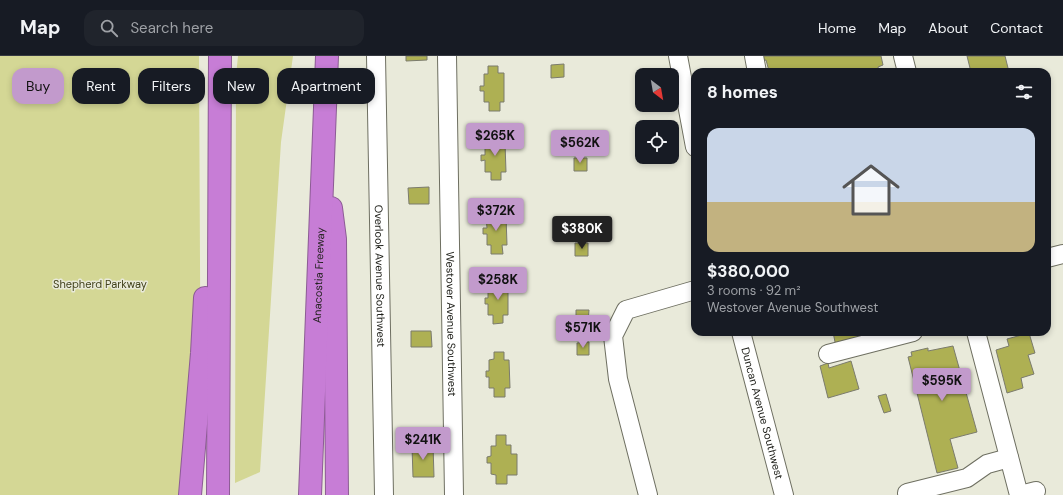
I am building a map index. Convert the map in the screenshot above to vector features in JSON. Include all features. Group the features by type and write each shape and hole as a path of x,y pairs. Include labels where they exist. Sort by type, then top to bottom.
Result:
{"highway":[{"path":"218,495 220,56"},
{"name":"Anacostia Freeway","path":"310,495 327,56"},
{"path":"190,495 203,337 206,226 220,120"},
{"path":"323,150 335,239 337,495"}],"street":[{"name":"Overlook Avenue Southwest","path":"376,56 384,495"},
{"name":"Westover Avenue Southwest","path":"447,56 454,495"},
{"path":"678,56 691,126"},
{"path":"754,56 756,68"},
{"path":"903,56 906,68"},
{"path":"1051,257 1063,254"},
{"path":"648,495 618,380 613,336 626,310 691,291"},
{"name":"Duncan Avenue Southwest","path":"743,336 784,495"},
{"path":"828,354 898,336"},
{"path":"977,336 1009,458 1025,494"},
{"path":"908,493 967,478 987,464 1009,458"}],"green space":[{"name":"Shepherd Parkway","path":"0,56 199,56 199,68 138,68 138,104 199,104 201,469 197,495 0,495"},
{"path":"238,56 293,56 291,68 277,68 277,104 286,104 281,142 260,472 235,483 236,104 269,104 269,68 237,68"}],"building":[{"path":"406,56 427,56 427,60 406,61"},
{"path":"761,56 881,56 883,65 878,68 768,68 766,60 762,61"},
{"path":"967,56 1005,56 1008,68 970,68"},
{"path":"564,64 564,77 551,78 551,65"},
{"path":"488,66 498,66 498,73 504,73 504,102 500,102 500,111 489,111 489,102 484,102 484,91 480,91 480,86 484,86 484,74 488,74"},
{"path":"490,135 501,135 501,143 505,143 506,172 501,172 501,180 491,180 491,172 485,172 485,160 481,161 481,155 485,155 485,144 490,144"},
{"path":"574,158 587,158 587,171 574,171"},
{"path":"429,187 429,204 409,204 408,188"},
{"path":"501,208 502,217 506,216 507,245 502,245 503,254 491,254 491,245 487,245 487,234 483,234 483,228 487,228 486,217 492,216 492,209"},
{"path":"575,243 588,243 588,256 575,256"},
{"path":"493,278 503,278 503,286 508,286 508,315 503,315 503,323 493,324 493,315 488,315 488,304 485,304 485,298 488,298 488,287 493,286"},
{"path":"576,310 589,310 588,323 576,323"},
{"path":"411,331 431,331 432,347 411,347"},
{"path":"834,336 872,336 836,347"},
{"path":"1018,336 1030,336 1035,353 1028,355 1034,374 1021,378 1023,388 1007,393 996,350 1009,346 1007,339"},
{"path":"589,342 589,355 577,355 577,343"},
{"path":"953,346 977,432 950,439 958,468 937,473 908,357 912,356 911,352 928,348 928,351"},
{"path":"494,352 504,352 504,360 509,360 510,388 505,388 505,397 494,397 494,388 489,388 489,377 486,377 486,371 489,371 489,360 494,359"},
{"path":"851,361 859,389 828,398 820,366 828,363 829,368"},
{"path":"886,394 891,411 884,413 878,396"},
{"path":"496,435 506,435 506,445 511,445 511,454 517,454 517,475 507,475 507,484 496,484 496,475 491,474 491,463 487,463 487,457 491,456 491,446 496,446"},
{"path":"433,445 434,477 413,477 412,446"}]}
